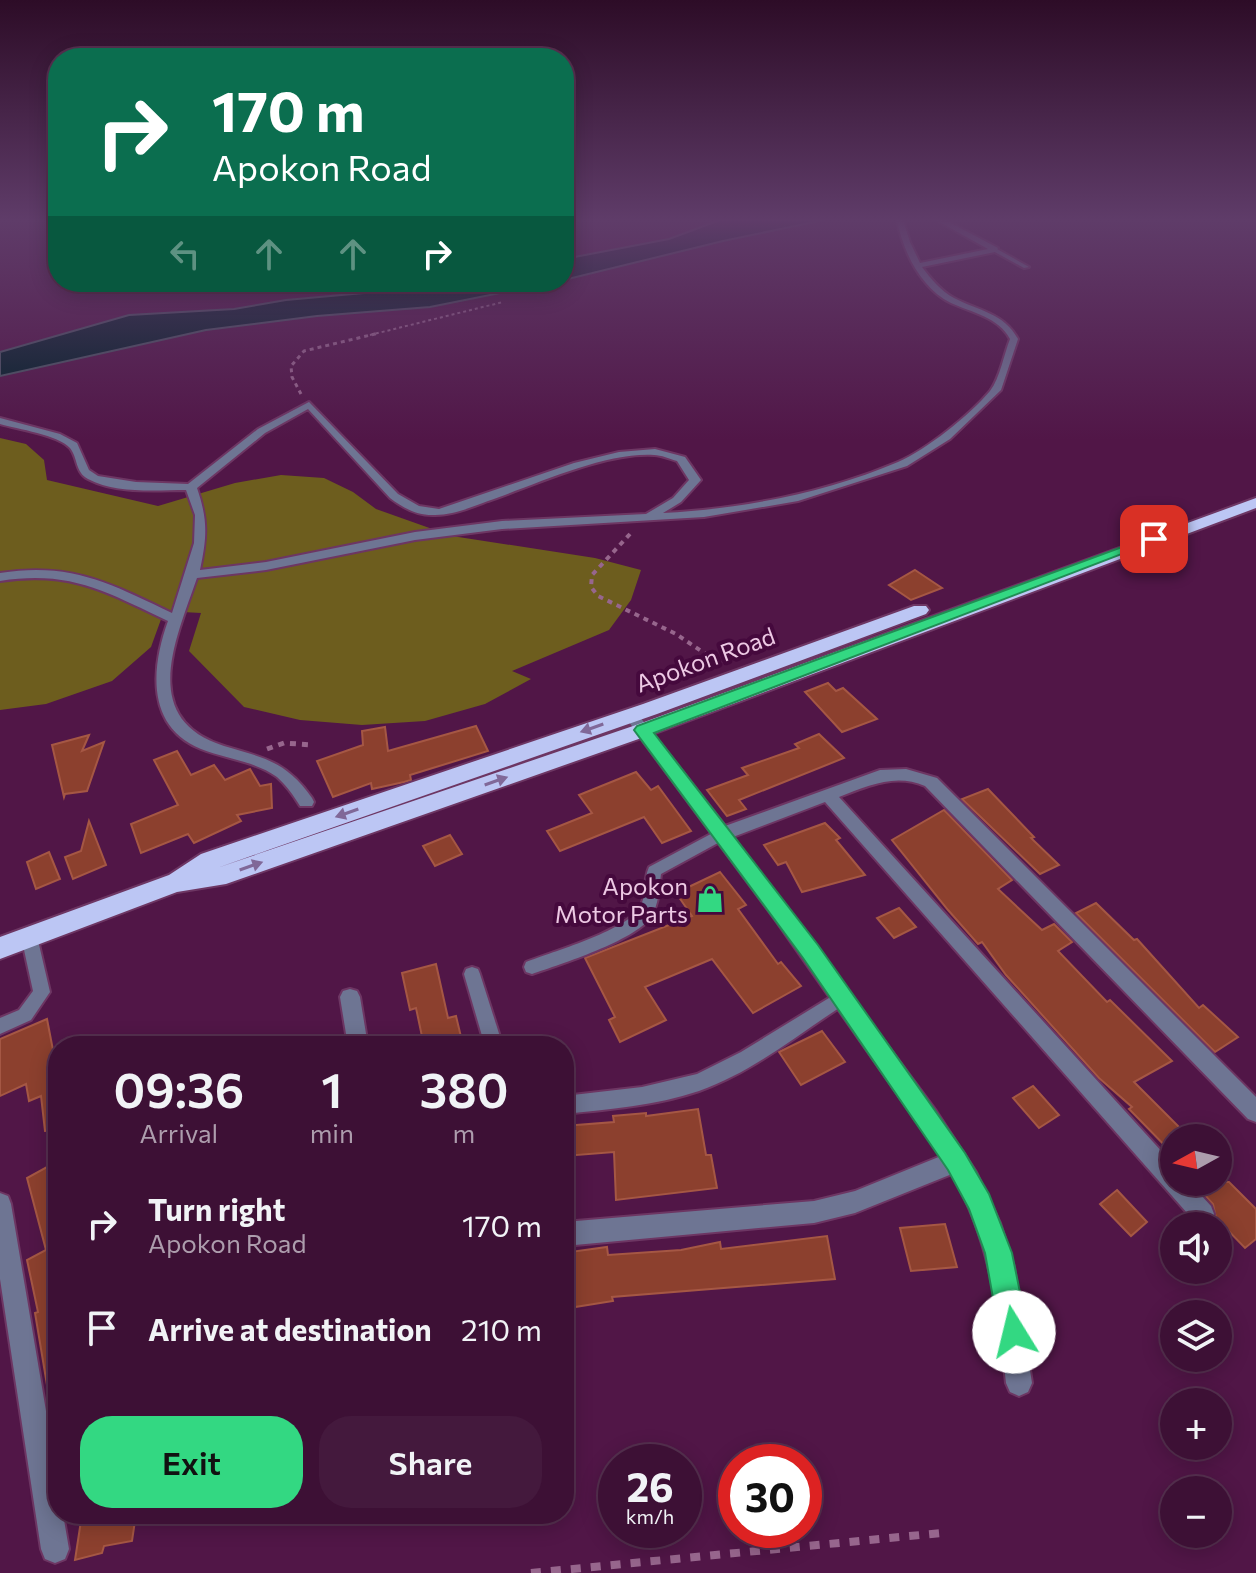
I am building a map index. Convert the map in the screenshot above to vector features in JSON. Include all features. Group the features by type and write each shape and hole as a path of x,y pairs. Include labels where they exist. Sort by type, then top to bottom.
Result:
{"highway":[{"name":"Apokon Road","path":"637,722 739,677 1256,489"},
{"name":"Apokon Road","path":"0,948 175,883 218,877 637,722 1256,503"}],"street":[{"path":"193,575 266,566 415,536 541,522 704,514 794,499 903,464 946,437 996,390 1014,339 1004,324 941,293"},
{"path":"0,421 56,436 73,445 84,470 91,477 135,485 191,487 248,440 288,414 309,405 394,496 419,511 457,509 531,481 597,461 652,452 678,456 688,463 695,480 677,500 646,518"},
{"path":"191,487 201,503 202,517 193,575 174,619 165,658 163,698 172,721 187,736 254,759 282,774 306,802"},
{"path":"0,577 49,571 77,575 174,619"},
{"path":"637,722 842,997 956,1161 980,1203 998,1253 1011,1307 1019,1383"},
{"path":"722,834 898,773 916,775 931,782 1256,1112"},
{"path":"828,795 1201,1212"},
{"path":"350,997 356,1036"},
{"path":"574,1233 814,1212 855,1202 956,1161"},
{"path":"0,1204 48,1505"},
{"path":"51,1524 55,1549"}],"lane":[{"path":"532,967 623,930 643,915 650,902 654,871 722,834"},
{"path":"0,1026 25,1015 42,992 29,936"},
{"path":"472,974 491,1036"},
{"path":"574,1104 639,1096 682,1087 716,1075 842,997"}],"path":[{"path":"309,405 292,377 291,366 304,351 503,302"},
{"path":"646,518 601,562 592,575 591,587 598,596 676,634 739,677"},
{"path":"254,759 268,748 284,743 313,745"},
{"path":"531,1573 941,1533"}],"shaded area":[{"path":"359,293 498,293 430,307 317,316 206,330 0,376 0,352 129,315 234,309 286,300"},
{"path":"0,438 26,444 44,460 47,480 158,506 235,483 281,475 324,478 353,492 376,509 452,536 595,558 641,570 631,600 609,630 512,671 531,679 485,704 425,721 362,725 300,720 244,707 189,651 201,613 164,611 151,647 112,681 46,704 0,710"}],"building":[{"path":"915,570 942,588 911,600 889,585"},
{"path":"828,683 836,691 843,688 877,719 842,732 805,692"},
{"path":"476,726 488,751 410,775 411,780 404,782 372,789 371,783 333,797 317,761 363,745 362,731 385,727 388,751"},
{"path":"819,734 844,758 739,800 746,809 727,816 707,790 748,775 742,768 799,748 795,744"},
{"path":"89,735 82,751 104,742 87,791 65,794 64,797 52,745"},
{"path":"177,751 191,775 214,765 225,780 250,769 260,786 271,784 272,808 237,815 241,821 194,843 188,834 141,853 131,824 178,805 154,760"},
{"path":"636,772 651,790 658,786 691,831 662,843 644,817 560,851 547,831 592,813 579,795"},
{"path":"988,789 1059,865 1040,874 962,799"},
{"path":"944,810 1012,880 998,889 1042,930 1054,924 1072,942 1058,951 1107,1002 1110,1000 1172,1061 1134,1082 1176,1124 1160,1124 1160,1141 1129,1109 1132,1107 1099,1078 1006,975 982,942 978,944 892,840"},
{"path":"89,821 106,865 73,879 65,857 81,851"},
{"path":"825,823 840,838 836,840 865,875 802,892 786,862 778,865 764,845"},
{"path":"450,835 462,854 435,866 423,846"},
{"path":"49,852 60,879 36,889 27,862"},
{"path":"720,872 746,905 738,909 778,964 781,962 801,986 753,1013 712,959 645,987 666,1020 620,1042 609,1020 615,1017 585,958 692,916 676,893"},
{"path":"1096,903 1134,940 1137,939 1199,1008 1203,1005 1238,1037 1215,1052 1076,913"},
{"path":"899,908 916,927 894,938 877,918"},
{"path":"436,964 448,1018 456,1016 461,1036 422,1036 416,1008 410,1010 402,973"},
{"path":"47,1019 50,1036 48,1131 45,1131 41,1096 29,1101 26,1084 0,1096 0,1039"},
{"path":"822,1031 845,1062 801,1085 779,1052"},
{"path":"1033,1086 1059,1115 1039,1128 1013,1098"},
{"path":"698,1109 706,1155 711,1155 717,1188 616,1200 614,1152 574,1155 574,1125 614,1122 613,1116 646,1113 646,1116"},
{"path":"48,1166 48,1385 27,1260 46,1250 27,1178"},
{"path":"1232,1185 1256,1209 1256,1239 1245,1248 1232,1235 1232,1212 1215,1212 1213,1204 1206,1196 1232,1196"},
{"path":"1117,1190 1147,1222 1131,1236 1100,1204"},
{"path":"945,1224 957,1267 911,1271 900,1228"},
{"path":"827,1236 835,1279 612,1297 613,1301 575,1307 574,1251 607,1247 608,1255 681,1250 720,1242 721,1249"},
{"path":"80,1524 135,1524 132,1541 104,1546 102,1553 75,1560"}],"place":[{"name":"Apokon Motor Parts","path":"710,899"}],"route":[{"path":"1014,1332 998,1253 980,1203 956,1161 810,952 643,730 1154,539"}]}
